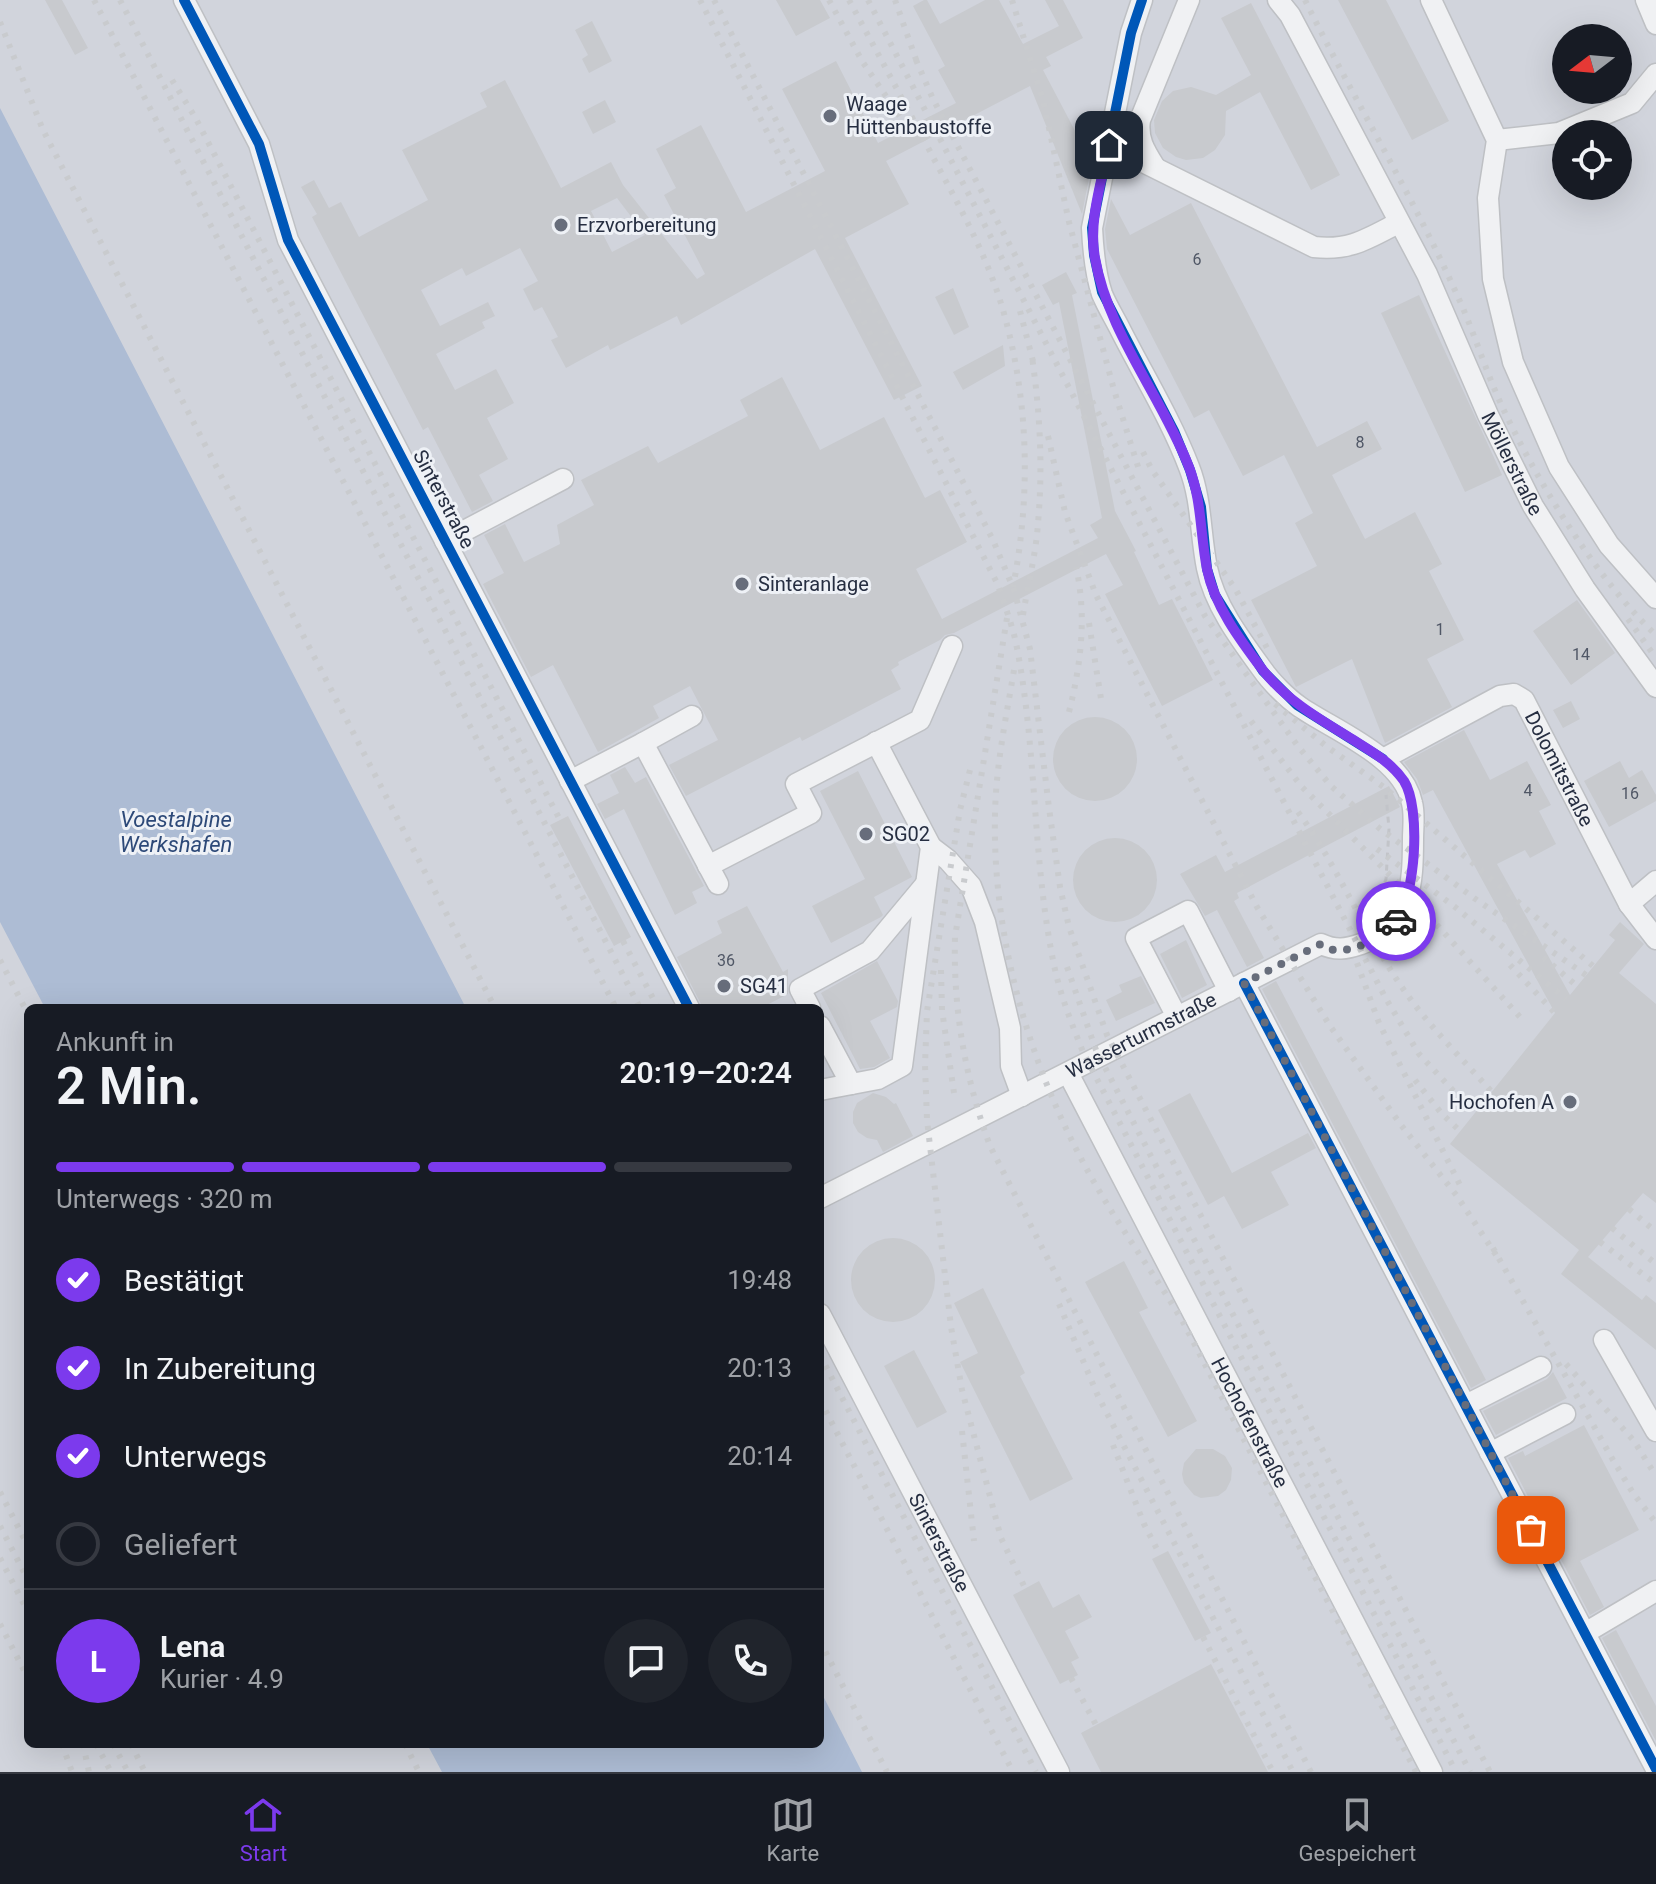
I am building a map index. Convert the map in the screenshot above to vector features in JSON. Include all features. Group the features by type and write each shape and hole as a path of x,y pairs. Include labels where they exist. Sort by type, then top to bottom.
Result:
{"street":[{"name":"Sinterstraße","path":"184,0 259,144 288,240 687,1004"},
{"path":"1142,0 1131,33 1092,228 1102,292 1174,431 1190,470 1201,507 1207,569 1215,595 1263,671 1297,705 1383,759 1404,781 1413,803 1409,894 1401,915 1380,924"},
{"path":"1155,167 1138,132 1140,120 1189,0"},
{"name":"Möllerstraße","path":"1278,0 1297,28 1427,274 1488,415 1533,506 1585,589 1656,687"},
{"path":"1431,0 1497,140 1488,198 1493,279 1513,362 1559,467 1609,545 1656,598"},
{"path":"1646,0 1656,24"},
{"path":"1497,140 1559,133 1632,103 1656,74"},
{"path":"1109,145 1314,247 1338,250 1398,223"},
{"path":"445,541 563,479"},
{"path":"643,743 713,875 811,813 796,784 920,720 952,646"},
{"name":"Dolomitstraße","path":"1383,759 1500,696 1514,694 1524,700 1629,904"},
{"path":"570,781 692,716"},
{"path":"876,742 931,847 948,860 971,886 985,922 1010,1028 1011,1066 1022,1096"},
{"path":"824,1089 878,1079 902,1066 931,847"},
{"path":"1656,881 1629,904 1656,939"},
{"path":"808,1004 800,989 870,951 925,885"},
{"path":"1177,1017 1136,938 1188,911 1237,987 1466,1405 1656,1769"},
{"name":"Wasserturmstraße","path":"824,1196 1321,944 1334,950 1369,941 1380,924"},
{"path":"824,1033 851,1084"},
{"name":"Hochofenstraße","path":"1068,1073 1432,1772"},
{"name":"Sinterstraße","path":"824,1322 1059,1772"},
{"path":"1604,1340 1656,1431"},
{"path":"1466,1405 1541,1367"},
{"path":"1490,1453 1565,1414"},
{"path":"1585,1633 1656,1591"}],"path":[{"path":"1380,924 1389,829 1383,759"}],"shaded area":[{"path":"0,0 1656,0 1656,1772 0,1772"}],"water":[{"name":"Voestalpine Werkshafen","path":"0,108 464,1004 43,1004 0,922"},
{"path":"824,1698 862,1772 442,1772 429,1748 824,1748"}],"building":[{"path":"45,0 62,0 88,48 75,55"},
{"path":"776,0 820,0 830,18 796,36"},
{"path":"927,0 940,24 985,0 999,0 1023,44 1059,26 1045,0 1063,0 1083,38 1046,57 1051,66 1043,70 1092,163 1082,214 1030,86 886,161 909,204 845,238 922,386 894,400 815,249 681,325 677,316 610,350 608,345 566,368 551,340 558,337 542,307 534,311 523,289 538,281 520,248 466,276 462,268 421,290 440,326 488,302 495,316 482,322 485,328 436,354 455,390 496,369 514,403 487,418 508,459 479,475 493,501 472,512 428,427 423,430 312,217 317,214 301,187 314,180 329,208 341,202 359,237 428,200 402,150 487,107 480,93 505,80 561,188 611,162 623,185 697,279 705,274 664,195 676,188 656,149 701,125 746,212 825,171 782,89 836,61 878,143 956,103 938,70 945,66 913,6","holes":["617,198 645,235 612,252 591,211"]},
{"path":"1338,0 1386,0 1449,121 1412,140"},
{"path":"1251,3 1340,175 1311,190 1260,92 1226,111 1225,135 1215,150 1203,158 1186,160 1176,157 1163,148 1155,133 1154,120 1162,101 1173,91 1191,87 1216,95 1251,75 1221,18"},
{"path":"592,21 612,61 589,73 582,59 588,55 575,30"},
{"path":"605,100 616,122 593,134 582,112"},
{"path":"1111,199 1130,235 1191,203 1317,447 1367,421 1382,449 1332,475 1365,539 1415,512 1442,564 1429,571 1464,640 1427,659 1452,707 1385,743 1352,659 1296,687 1251,600 1317,566 1295,523 1313,513 1284,455 1243,476 1209,410 1194,418 1107,249 1105,229"},
{"name":"Sinteranlage","path":"1066,272 1077,293 1072,295 1115,511 1159,605 1172,599 1213,680 1162,706 1105,594 1123,585 1106,554 898,662 899,665 891,670 901,689 802,741 800,737 686,796 669,765 718,740 690,686 653,706 659,718 598,752 553,665 531,677 483,584 504,573 484,535 505,524 524,562 560,544 557,525 594,505 581,480 648,446 658,463 748,416 740,400 782,377 820,450 884,417 925,498 940,490 967,542 916,569 942,619 1098,538 1090,525 1102,518 1059,302 1053,305 1042,285"},
{"path":"953,288 969,327 954,335 935,297"},
{"path":"1419,295 1502,475 1465,492 1381,313"},
{"path":"1003,345 1005,366 963,390 953,372"},
{"path":"1577,600 1615,653 1571,685 1533,631"},
{"path":"1571,701 1580,719 1563,728 1553,710"},
{"path":"1087,717 1103,717 1119,724 1130,735 1137,759 1134,775 1125,789 1103,801 1087,801 1071,794 1060,783 1053,767 1053,751 1060,735 1071,724"},
{"name":"Hochofen A","path":"1464,730 1490,780 1527,761 1551,805 1539,811 1556,844 1530,858 1525,850 1497,864 1570,995 1615,940 1609,935 1620,922 1644,944 1619,973 1656,1004 1656,1203 1643,1193 1588,1257 1642,1300 1646,1295 1656,1303 1656,1350 1561,1274 1579,1250 1450,1144 1555,1013 1433,790 1423,795 1417,779 1404,762"},
{"path":"1620,761 1629,778 1642,770 1656,795 1656,801 1609,827 1584,781"},
{"path":"625,767 635,783 646,777 704,886 692,892 697,903 675,915 624,809 605,819 597,804 619,793 610,775"},
{"name":"SG02","path":"858,771 912,877 874,897 883,915 881,917 831,943 812,906 865,879 820,791"},
{"path":"1389,786 1400,807 1237,893 1239,898 1234,901 1264,958 1247,967 1217,910 1205,916 1180,874 1216,855 1225,872"},
{"path":"568,816 631,937 614,946 550,825"},
{"path":"1107,838 1123,838 1139,845 1150,856 1157,880 1154,896 1145,910 1123,922 1107,922 1091,915 1080,904 1073,888 1073,872 1080,856 1091,845"},
{"path":"747,906 783,972 788,969 788,994 769,1004 701,1004 677,957 722,933 717,921"},
{"path":"1186,940 1207,985 1182,998 1160,954"},
{"path":"877,961 898,1001 897,1007 870,1021 890,1058 874,1067 860,1069 821,993"},
{"path":"1141,976 1155,1003 1116,1021 1106,1000 1122,992 1119,985"},
{"path":"1276,981 1486,1380 1471,1388 1262,989"},
{"path":"873,1093 896,1103 913,1136 883,1152 877,1140 858,1132 853,1123 857,1103"},
{"path":"1190,1093 1232,1173 1308,1133 1316,1148 1271,1172 1289,1205 1242,1229 1224,1196 1208,1205 1158,1110"},
{"path":"885,1238 901,1238 917,1245 928,1256 935,1280 932,1296 923,1310 901,1322 885,1322 869,1315 858,1304 851,1288 851,1272 858,1256 869,1245"},
{"path":"1124,1261 1148,1308 1139,1312 1197,1421 1168,1437 1085,1282"},
{"path":"983,1288 1025,1373 1020,1376 1073,1479 1030,1501 960,1362 978,1353 954,1303"},
{"path":"914,1350 947,1412 917,1428 884,1366"},
{"path":"1553,1372 1567,1398 1496,1435 1483,1411 1547,1379"},
{"path":"1584,1425 1639,1530 1580,1561 1604,1607 1590,1615 1508,1458 1523,1451 1525,1456"},
{"path":"1196,1449 1213,1449 1225,1456 1232,1468 1226,1490 1218,1496 1201,1498 1184,1483 1184,1463"},
{"path":"1168,1551 1211,1633 1195,1641 1152,1559"},
{"path":"1039,1581 1053,1608 1079,1594 1092,1617 1065,1631 1079,1658 1071,1662 1078,1675 1060,1684 1013,1595"},
{"path":"1616,1630 1656,1706 1656,1741 1602,1638"},
{"path":"1211,1664 1268,1772 1101,1772 1081,1733"}],"railway":[{"path":"94,0 614,1004"},
{"path":"120,0 638,1004"},
{"path":"700,0 998,585 1014,636 1023,682 1041,881 1053,960 1083,1052 1456,1772"},
{"path":"714,0 993,540 1014,590 1030,649 1060,887 1069,927 1107,1035 1490,1772"},
{"path":"829,0 862,61 911,133"},
{"path":"849,0 964,216 990,272 1003,310 1018,379 1024,448 1023,518 1013,587"},
{"path":"868,0 1385,997 1419,1054 1474,1113"},
{"path":"895,0 919,68"},
{"path":"1012,0 1043,100 1069,222 1114,390 1140,473"},
{"path":"1305,0 1441,259 1501,404 1531,464 1590,557 1656,635"},
{"path":"0,22 43,130 493,1004"},
{"path":"916,60 933,99 1205,616 1297,745 1331,786 1379,828 1586,975"},
{"path":"172,80 195,117 560,820"},
{"path":"1020,311 1034,365"},
{"path":"1023,615 1036,546 1040,481 1039,419 1032,357"},
{"path":"1048,436 1065,512 1096,595 1257,907 1330,1026 1457,1196 1498,1258"},
{"path":"1143,452 1152,470 1236,590 1267,648"},
{"path":"1069,712 1077,676 1082,622 1076,567"},
{"path":"1007,618 955,937 956,990 967,1069 990,1146 1311,1772"},
{"path":"1628,619 1656,658"},
{"path":"1089,623 1102,705"},
{"path":"1014,670 997,778 996,863 1010,962 1037,1059 1077,1151 1183,1322 1416,1772"},
{"path":"1275,704 1326,746 1385,788 1593,966"},
{"path":"1251,721 1302,787 1409,894 1520,1017"},
{"path":"970,770 960,810 927,1011 927,1120 951,1327 962,1390 1001,1538 1025,1588"},
{"path":"1298,812 1406,993 1492,1092"},
{"path":"1377,849 1455,907 1566,999"},
{"path":"623,941 656,1004"},
{"path":"1543,957 1577,986"},
{"path":"0,960 24,1006"},
{"path":"1357,963 1379,1023 1463,1191"},
{"path":"1510,965 1555,1013"},
{"path":"1067,967 1096,1050 1470,1772"},
{"path":"941,970 942,1010 954,1093"},
{"path":"1415,1080 1460,1131"},
{"path":"1629,1209 1656,1232"},
{"path":"1612,1228 1656,1264"},
{"path":"1600,1242 1656,1284"},
{"path":"1493,1248 1613,1460 1656,1523"},
{"path":"1059,1304 1098,1396 1293,1772"},
{"path":"824,1363 1036,1772"},
{"path":"1566,1364 1634,1441 1656,1476"},
{"path":"824,1408 1013,1772"},
{"path":"962,1431 974,1541"},
{"path":"1113,1445 1144,1524 1160,1555"},
{"path":"0,1492 24,1538"},
{"path":"0,1526 24,1572"},
{"path":"0,1558 24,1604"},
{"path":"0,1624 24,1670"},
{"path":"1203,1637 1273,1772"},
{"path":"824,1649 887,1772"},
{"path":"1071,1678 1096,1725"},
{"path":"63,1748 72,1772"},
{"path":"84,1748 89,1772"},
{"path":"98,1748 111,1772"},
{"path":"115,1748 128,1772"},
{"path":"133,1748 145,1772"},
{"path":"407,1748 419,1772"}],"cycle path":[{"path":"184,0 259,144 288,240 687,1004"},
{"path":"1142,0 1131,33 1092,228 1102,292 1174,431 1190,470 1201,507 1207,569 1215,595 1263,671 1297,705 1383,759"},
{"path":"1244,983 1656,1769"}],"way so far":[{"path":"1396,921 1369,941 1334,950 1321,944 1244,983 1531,1530"}],"place":[{"name":"Waage Hüttenbaustoffe","path":"830,116"},
{"name":"Erzvorbereitung","path":"561,225"},
{"name":"Sinteranlage","path":"742,584"},
{"name":"SG02","path":"866,834"},
{"name":"SG41","path":"724,986"},
{"name":"Hochofen A","path":"1570,1102"}],"route":[{"path":"1109,145 1092,228 1102,292 1174,431 1190,470 1201,507 1207,569 1215,595 1234,628 1263,671 1297,705 1383,759 1404,781 1413,803 1413,851 1409,894 1396,921"}]}
